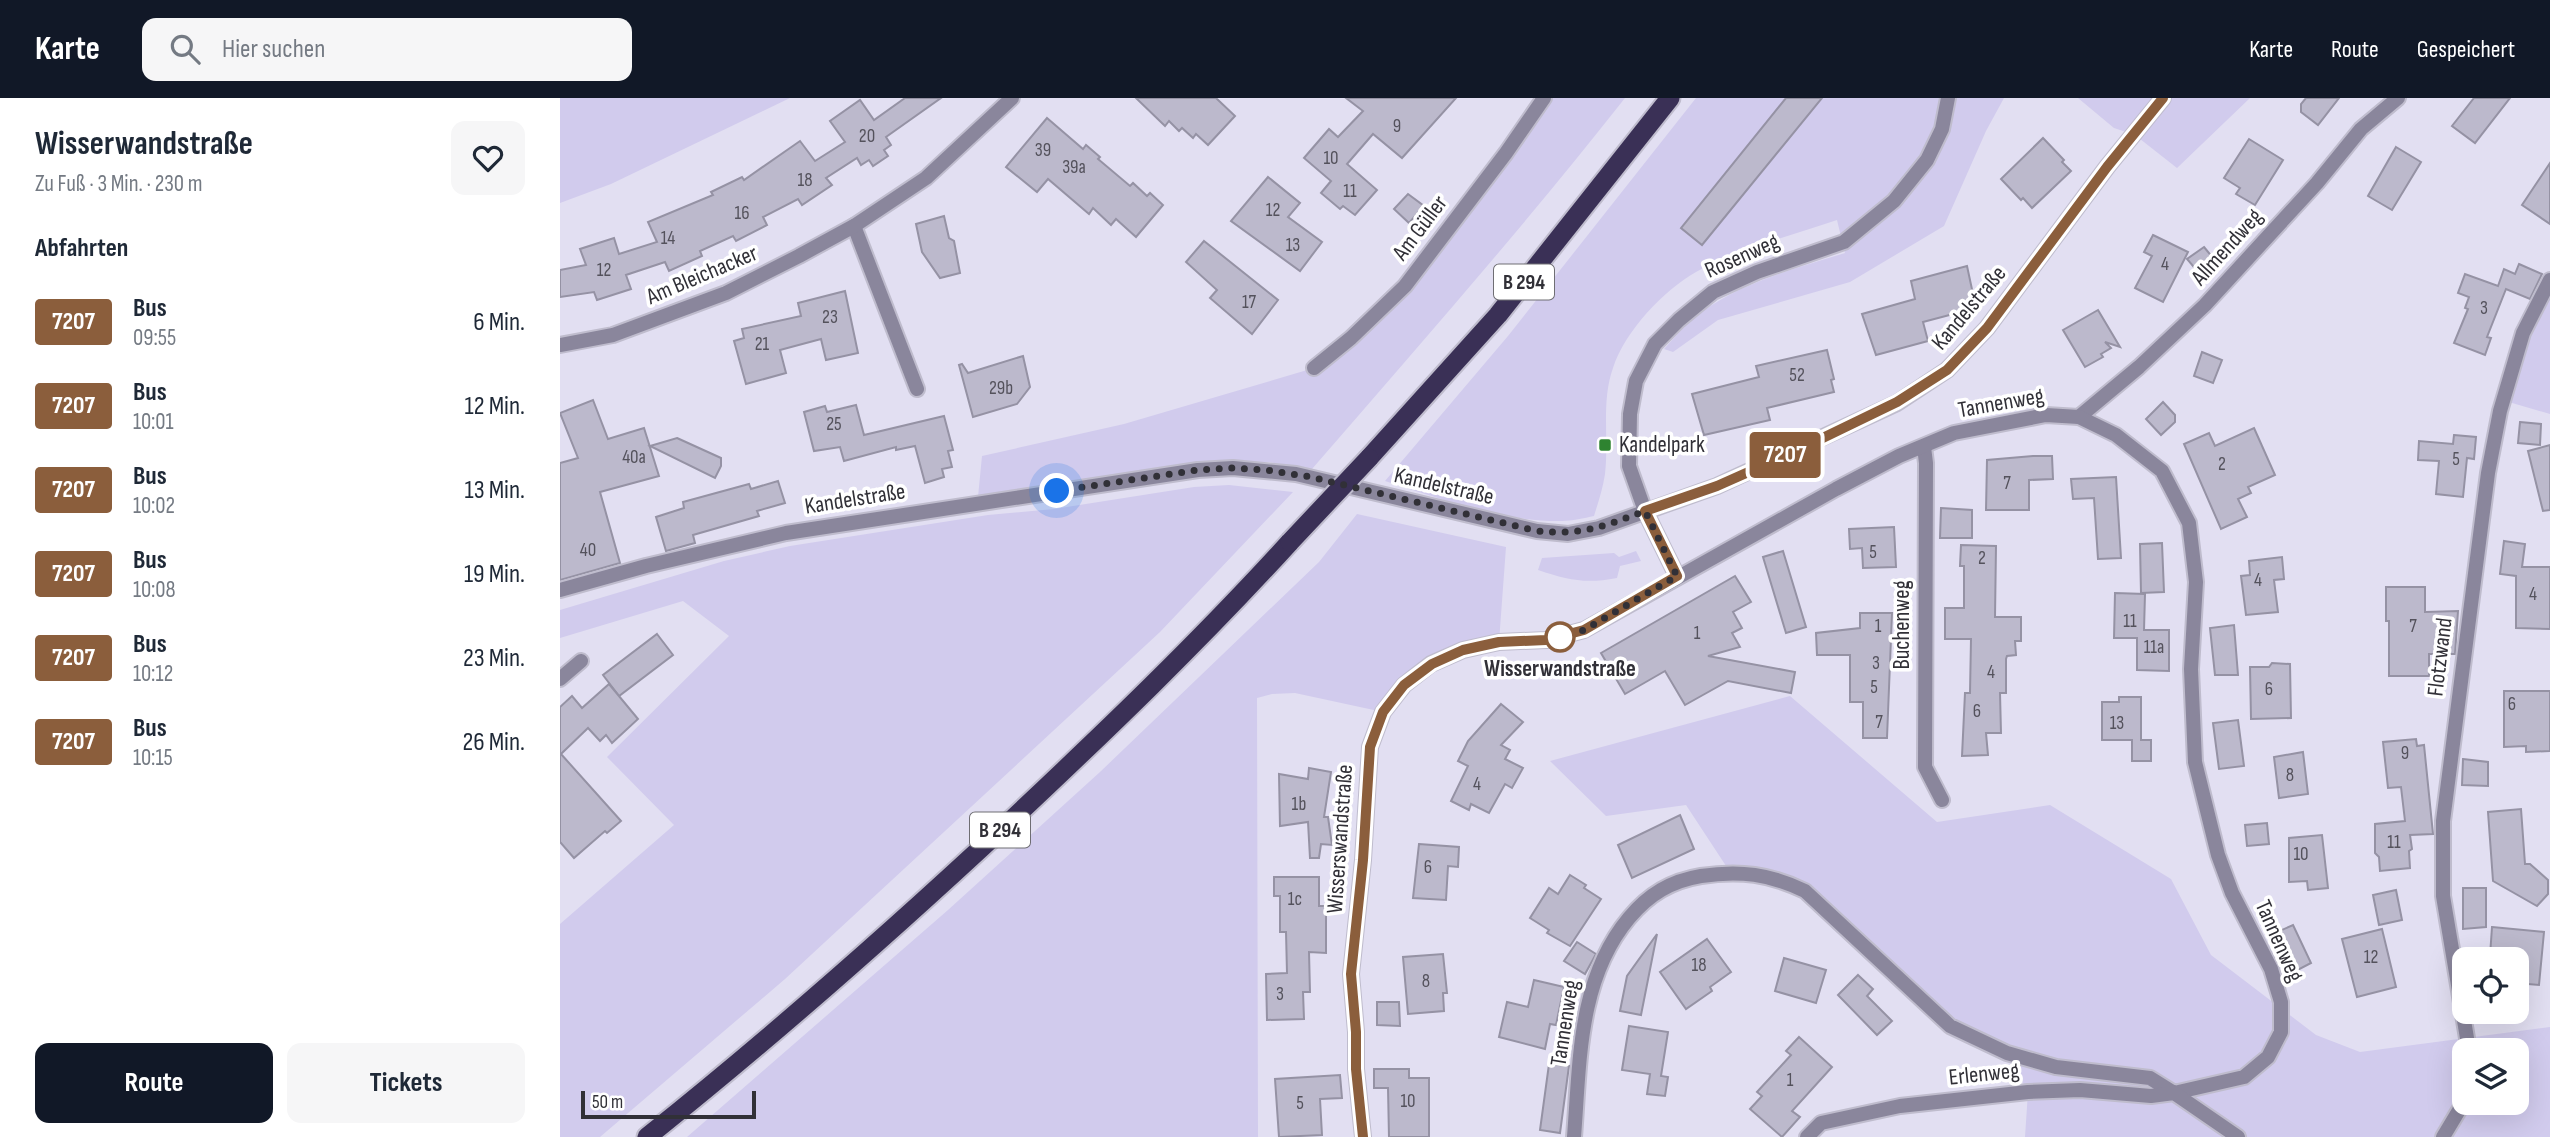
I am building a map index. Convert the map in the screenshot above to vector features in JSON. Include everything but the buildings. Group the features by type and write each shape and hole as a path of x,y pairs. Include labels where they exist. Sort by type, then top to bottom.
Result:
{"highway":[{"name":"B 294","path":"651,1134 883,940 1201,638 1498,315 1670,98"}],"street":[{"name":"Am Bleichacker","path":"560,345 613,335 726,293 853,226 926,178 1012,98"},
{"name":"Am Güller","path":"1314,368 1351,338 1405,286 1506,153 1544,98"},
{"name":"Rosenweg","path":"1677,576 1645,511 1629,466 1630,414 1636,381 1655,344 1713,292 1757,272 1844,242 1894,201 1927,160 1942,129 1948,98"},
{"name":"Kandelstraße","path":"560,590 646,566 786,533 1198,470 1233,468 1296,474 1515,526 1567,534 1599,528 1717,486 1812,443 1897,402 1947,370 1987,328 2107,167 2163,98"},
{"name":"Allmendweg","path":"2079,417 2139,367 2205,306 2361,129 2398,98"},
{"path":"853,226 917,389"},
{"name":"Flotzwand","path":"2467,1038 2443,896 2443,821 2488,473 2500,411 2524,333 2550,280"},
{"name":"Tannenweg","path":"1574,1137 1586,1009 1595,974 1614,936 1643,902 1680,880 1730,872 1779,879 1805,891 1950,1026 2007,1053 2056,1068 2150,1078 2174,1093 2244,1077 2268,1057 2281,1032 2281,1002 2271,969 2232,893 2218,855 2195,762 2191,668 2196,582 2189,523 2162,471 2116,435 2079,417 2046,415 1954,433 1899,456 1677,576"},
{"name":"Buchenweg","path":"1924,447 1925,767 1942,800"},
{"name":"Wisserswandstraße","path":"1363,1137 1351,974 1363,860 1370,747 1383,712 1404,685 1432,664 1463,650 1499,642 1546,640 1584,630 1677,576"},
{"path":"560,679 580,661"},
{"name":"Erlenweg","path":"1807,1137 1821,1123 1900,1106 2028,1092 2080,1090 2151,1096 2174,1093"},
{"path":"2174,1093 2238,1137"},
{"path":"2443,1137 2456,1115"}],"shaded area":[{"path":"560,98 790,98 611,184 560,203"},
{"path":"1544,98 1625,98 1510,239 1312,469 1269,462 1198,462 978,497 982,456 1124,424 1314,368 1405,286"},
{"path":"1696,98 2004,98 1986,131 1944,226 1850,282 1718,320 1673,352 1664,349 1698,315 1736,291 1772,276 1845,253 1837,220 1747,249 1713,264 1683,280 1658,301 1626,340 1609,381 1605,474 1594,516 1562,521 1517,518 1450,502 1385,481 1508,336"},
{"path":"2078,98 2250,98 2177,168 2135,135 2114,128"},
{"path":"2550,280 2550,414 2502,400"},
{"path":"1229,485 1293,492 1160,632 785,979 600,1137 560,1137 560,924 674,825 607,757 729,636 683,601 560,638 560,610 724,561 790,546 988,515 1054,509 1194,487"},
{"path":"1357,514 1506,547 1499,642 1431,664 1383,712 1295,693 1257,698 1258,1137 687,1137 948,910 1100,772 1319,562"},
{"path":"1636,551 1641,561 1620,566 1617,578 1577,580 1538,570 1542,558 1614,553 1619,557"},
{"path":"1790,696 1937,822 2050,805 2171,879 2211,955 2316,1035 2360,1052 2452,1040 2452,1115 2529,1115 2529,1038 2466,1038 2550,1027 2550,1137 2025,1137 2028,1092 2007,1053 1950,1026 1805,891 1730,872 1686,805 1606,816 1550,761"}],"bus line":[{"name":"7207","path":"1363,1137 1351,974 1363,860 1370,747 1383,712 1404,685 1432,664 1463,650 1499,642 1546,640 1584,630 1677,576 1645,511 1717,486 1800,449 1897,402 1947,370 1987,328 2107,167 2163,98"}],"place":[{"name":"Kandelpark","path":"1605,445"},
{"name":"Wisserwandstraße","path":"1560,637"}],"route":[{"path":"1057,491 1198,470 1233,468 1311,477 1373,494 1537,531 1567,534 1599,528 1645,511 1677,576 1584,630 1560,637"}]}
